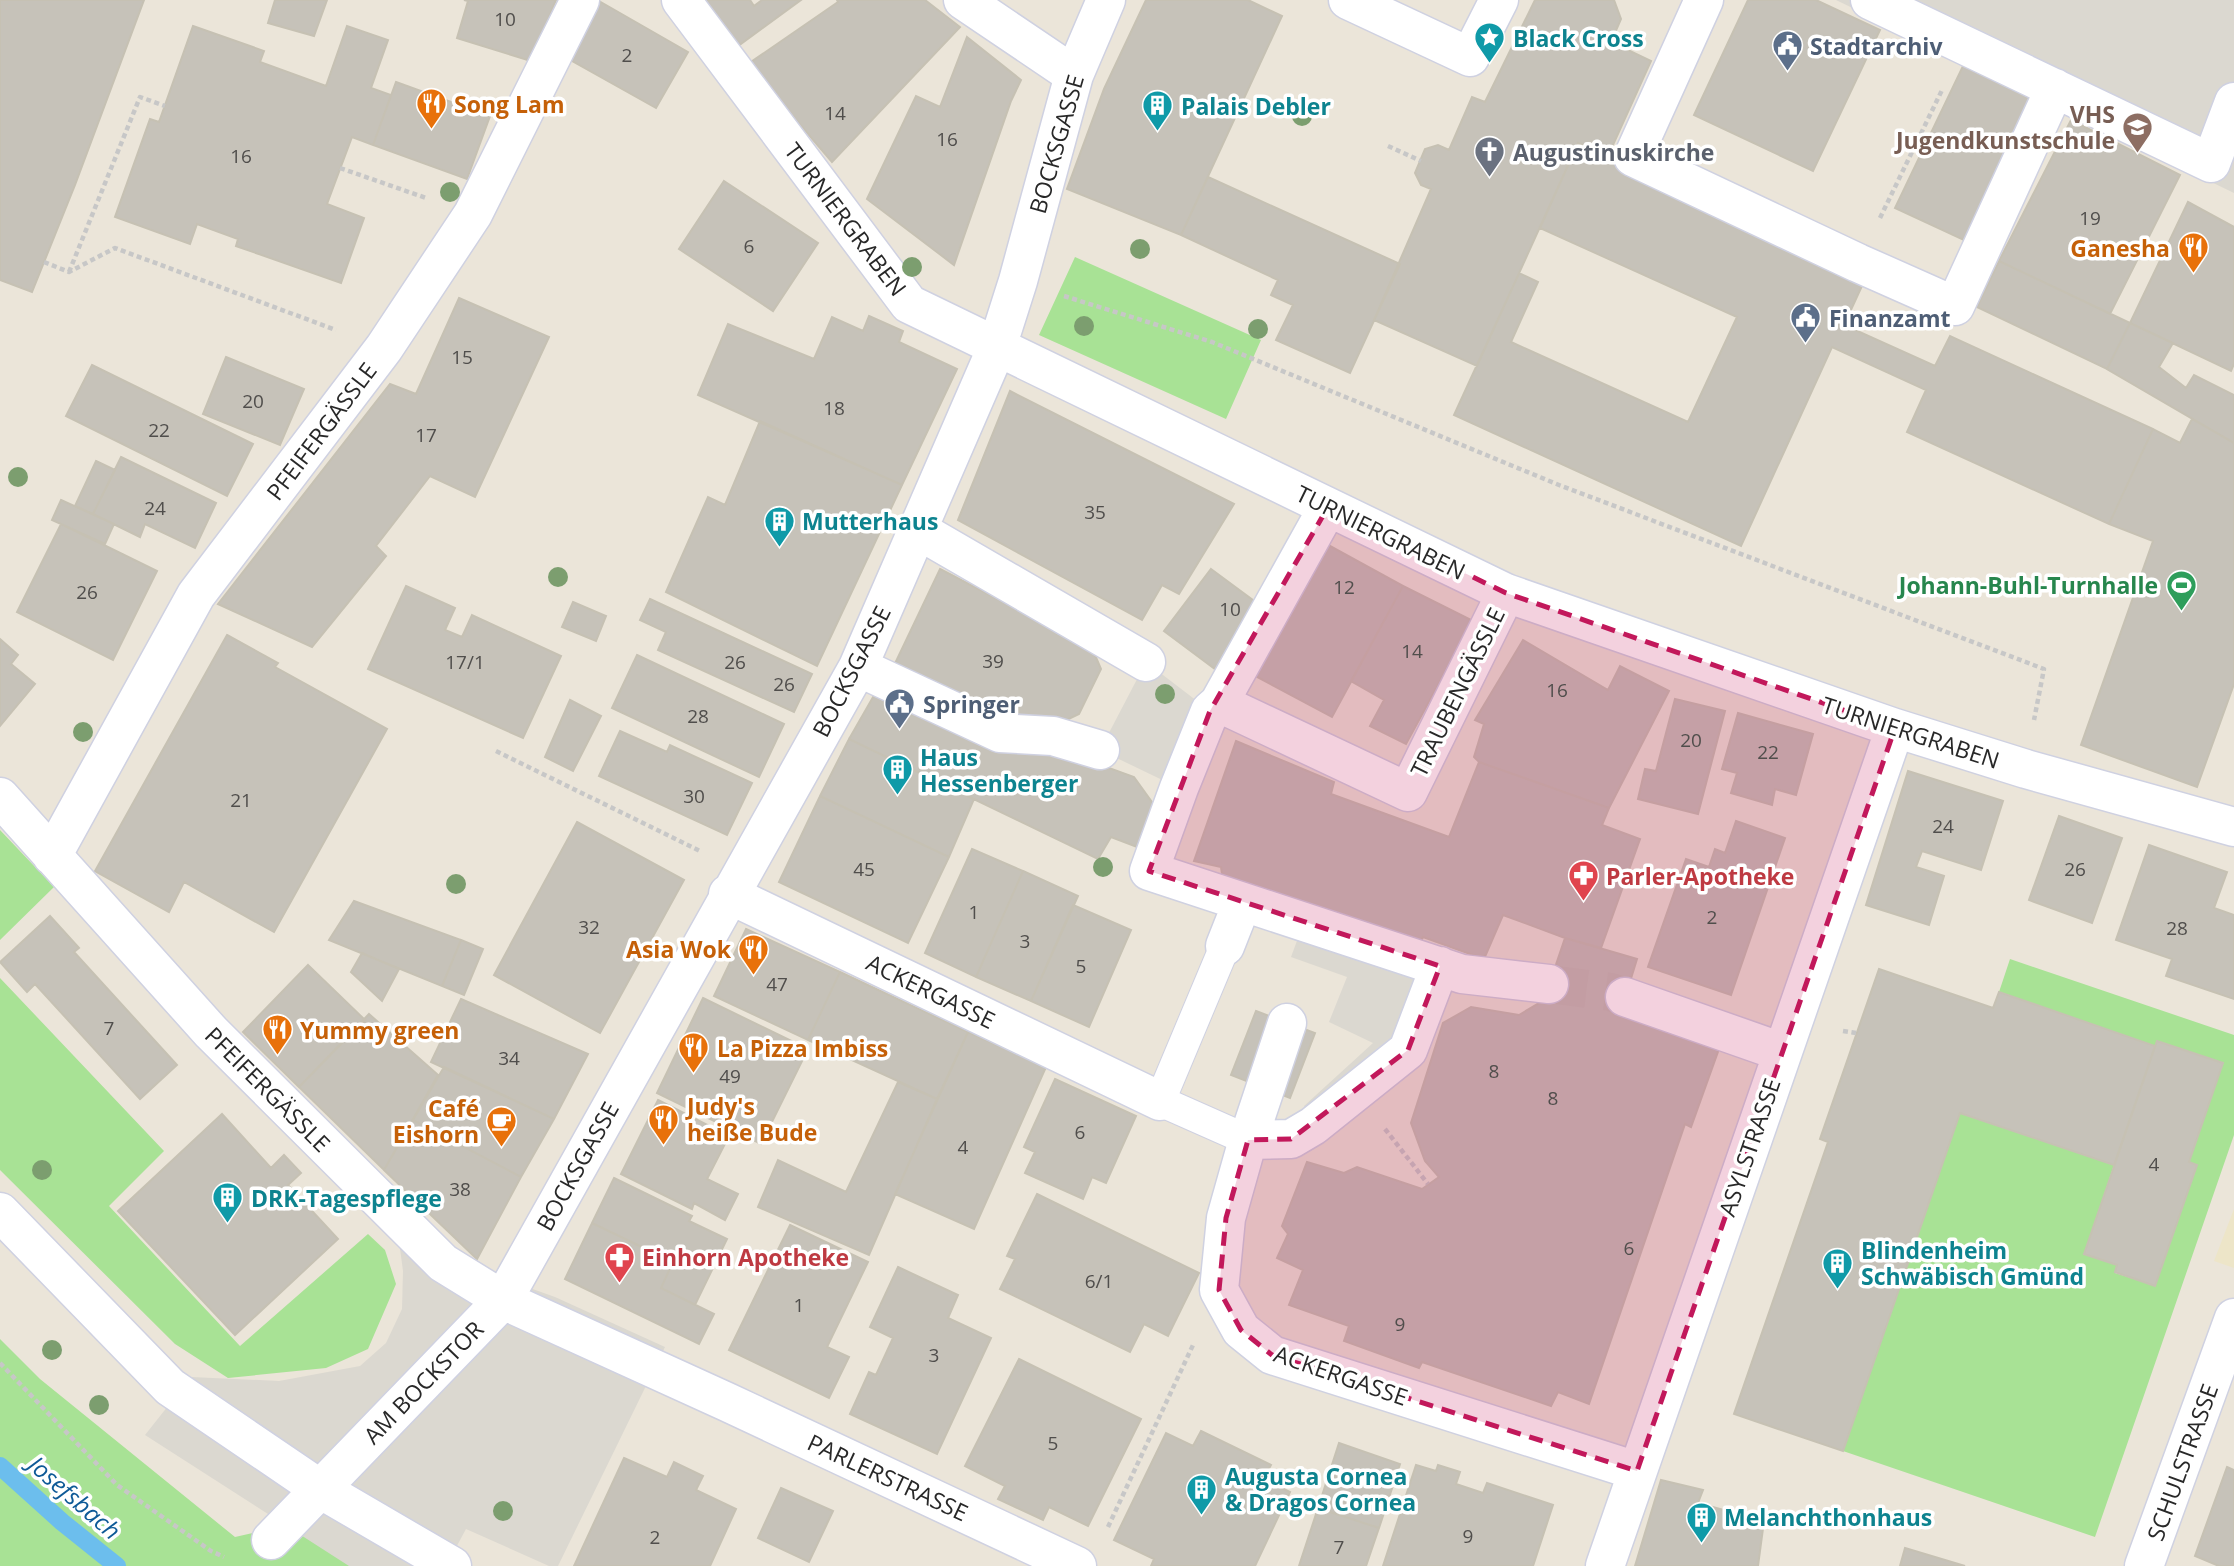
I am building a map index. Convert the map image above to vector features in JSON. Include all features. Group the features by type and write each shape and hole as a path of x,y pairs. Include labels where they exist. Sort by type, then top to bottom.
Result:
{"street":[{"name":"PFEIFERGÄSSLE","path":"52,856 196,595 481,218 580,0"},
{"name":"TURNIERGRABEN","path":"681,0 909,304 1506,593 1895,728 2026,769 2234,827"},
{"path":"963,0 1074,75"},
{"name":"BOCKSGASSE","path":"503,1300 858,667 997,347 1018,281 1074,75 1106,0"},
{"path":"1348,0 1470,57 1499,0"},
{"path":"1704,0 1633,157 1955,306 2055,88"},
{"path":"1870,0 2222,168 2234,102"},
{"path":"1328,507 1219,703 1210,711 1149,871 1462,974 1549,984"},
{"path":"918,530 1146,662"},
{"name":"TRAUBENGÄSSLE","path":"1219,703 1408,792 1506,593"},
{"path":"858,667 1000,733 1053,736 1100,750"},
{"name":"ASYLSTRASSE","path":"1605,1566 1895,728"},
{"name":"PFEIFERGÄSSLE","path":"0,797 211,1032 443,1263 503,1300"},
{"name":"ACKERGASSE","path":"735,883 1160,1101"},
{"path":"1225,946 1242,903"},
{"path":"1248,1140 1291,1139 1363,1098 1408,1050 1440,966"},
{"path":"1625,997 1782,1052"},
{"path":"1219,1290 1226,1218 1248,1140 1287,1023"},
{"path":"0,1212 170,1387 320,1489 452,1566"},
{"name":"ACKERGASSE","path":"1219,1290 1241,1330 1272,1354 1637,1471"},
{"name":"PARLERSTRASSE","path":"503,1300 1077,1566"},
{"name":"AM BOCKSTOR","path":"271,1540 503,1300"},
{"name":"SCHULSTRASSE","path":"2144,1566 2234,1318"}],"lane":[{"path":"1160,1101 1225,946"},
{"name":"ACKERGASSE","path":"1160,1101 1248,1140"}],"path":[{"path":"1858,263 1964,45"},
{"path":"69,272 140,97 165,106"},
{"path":"1388,146 1421,160"},
{"path":"341,168 481,218"},
{"path":"44,262 69,272 115,248 384,348"},
{"path":"1018,281 1212,342 1559,485 2044,669 2026,769"},
{"path":"496,751 735,883"},
{"path":"1841,1030 1856,1032"},
{"path":"1363,1098 1428,1184"},
{"path":"1108,1528 1219,1290"},
{"path":"0,1363 117,1485 211,1551 233,1561"}],"highlighted area":[{"path":"1328,507 1506,593 1895,728 1637,1471 1272,1355 1241,1330 1219,1290 1226,1218 1248,1140 1291,1139 1408,1050 1440,966 1149,871 1210,711"}],"shaded area":[{"path":"1836,0 2234,0 2234,193 2048,103"},
{"path":"1146,662 1210,711 1179,788 1100,750"},
{"path":"1301,930 1454,981 1320,1143 1304,1106 1373,1043 1329,1022 1347,977 1291,957"},
{"path":"2234,1209 2234,1268 2214,1261"},
{"path":"399,1241 555,1297 665,1347 558,1566 549,1566 466,1529 446,1566 349,1566 145,1435 191,1377 279,1381 360,1366 386,1343 402,1309 403,1271"}],"green space":[{"path":"1075,257 1261,340 1226,419 1039,335"},
{"path":"0,830 54,887 0,940"},
{"path":"2010,959 2234,1035 2234,1135 2095,1537 1843,1451 1960,1113 2114,1165 2084,1254 2117,1265 2115,1273 2154,1285 2197,1165 2189,1162 2222,1063 2155,1046 1999,992"},
{"path":"0,978 164,1151 109,1206 240,1346 368,1234 385,1250 396,1284 368,1349 326,1368 228,1378 175,1344 0,1170"},
{"path":"0,1339 40,1379 235,1537 310,1520 408,1566 0,1566"}],"building":[{"path":"0,0 144,0 32,292 0,280"},
{"path":"275,0 327,0 314,36 268,23"},
{"path":"464,0 556,0 531,61 457,38 468,1"},
{"path":"704,0 750,0 754,6 762,0 801,0 738,46"},
{"path":"837,0 925,0 960,27 832,162 748,64 838,2"},
{"name":"Palais Debler","path":"1146,0 1248,0 1282,16 1181,235 1067,189 1104,89"},
{"name":"Augustinuskirche","path":"1535,0 1614,0 1621,19 1611,42 1651,61 1608,156 1578,143 1477,366 1374,320 1431,189 1421,185 1415,173 1425,149 1438,145 1449,150 1472,97 1485,102"},
{"name":"Stadtarchiv","path":"1748,0 1816,0 1880,30 1813,171 1694,115"},
{"path":"599,1 688,52 656,108 567,58"},
{"path":"193,26 264,51 260,62 326,86 347,26 388,40 371,88 391,95 373,145 352,137 327,204 364,218 341,283 236,246 238,239 197,224 190,244 115,217 150,119 159,122"},
{"path":"967,37 1021,80 1011,101 954,265 867,199 916,96 940,107"},
{"path":"1963,66 2033,98 1966,241 1895,208"},
{"name":"Song Lam","path":"396,82 490,116 467,179 373,145"},
{"path":"2071,120 2180,175 2110,314 1999,261"},
{"name":"Finanzamt","path":"1578,143 1867,275 1844,325 1935,366 1950,336 2153,429 2109,524 1907,432 1926,390 1832,347 1741,546 1454,415 1519,273 1538,282 1511,342 1688,422 1737,317 1540,228"},
{"path":"1208,177 1400,264 1350,373 1276,340 1293,305 1271,295 1278,280 1181,235"},
{"path":"724,181 818,243 773,311 679,249"},
{"name":"Ganesha","path":"2188,202 2234,227 2234,364 2231,371 2130,323"},
{"path":"1999,261 2130,323 2107,369 1977,307"},
{"path":"459,298 549,337 475,497 430,476 376,546 386,556 312,647 218,604 390,384 416,394"},
{"path":"869,316 903,331 899,342 957,369 902,485 698,395 728,324 814,359 832,317 863,331"},
{"path":"2130,323 2173,343 2159,367 2186,388 2194,375 2234,395 2234,443 2107,369"},
{"path":"226,357 304,389 280,445 203,414"},
{"path":"92,365 253,444 227,496 66,416"},
{"path":"1010,391 1234,504 1179,594 1162,585 1142,620 958,520"},
{"name":"Johann-Buhl-Turnhalle","path":"2192,419 2234,443 2234,684 2197,787 2081,745 2153,541 2109,524 2153,429 2180,443"},
{"name":"Mutterhaus","path":"760,421 902,485 817,666 666,592 708,497 725,505"},
{"path":"121,457 216,503 195,548 145,524 140,537 93,514"},
{"path":"96,461 115,470 93,514 75,506"},
{"path":"61,500 114,524 105,544 52,520"},
{"path":"61,524 157,571 113,660 17,612"},
{"path":"1319,540 1403,586 1332,717 1248,672"},
{"path":"940,569 1092,648 1101,669 1079,714 1046,730 890,674"},
{"path":"1211,569 1265,609 1219,672 1164,631"},
{"path":"406,586 455,608 445,630 462,637 472,615 561,656 523,738 368,669"},
{"path":"1403,586 1473,621 1406,744 1370,726 1384,700 1351,681"},
{"path":"650,599 812,674 794,712 658,650 666,632 640,620"},
{"path":"573,602 606,616 596,641 562,627"},
{"path":"227,635 278,663 275,667 387,729 274,932 184,882 169,912 95,871"},
{"path":"0,639 18,655 11,664 35,684 0,726"},
{"path":"1523,640 1608,690 1620,666 1669,691 1609,808 1479,762 1474,757 1484,724 1475,720"},
{"path":"637,655 784,724 759,777 612,708"},
{"path":"880,685 1134,777 1154,805 1137,847 1111,837 1098,859 849,739"},
{"path":"1675,699 1725,711 1698,814 1638,799 1645,769 1656,771"},
{"path":"570,700 601,716 573,771 545,757"},
{"path":"1738,713 1813,734 1796,795 1775,789 1772,805 1731,793 1737,773 1722,769"},
{"path":"620,731 667,752 670,745 752,783 727,835 599,776"},
{"name":"Haus Hessenberger","path":"849,739 974,799 949,857 820,796"},
{"path":"1236,741 1334,782 1331,794 1449,837 1479,762 1609,808 1602,825 1640,839 1601,948 1503,915 1484,959 1423,937 1416,951 1223,880 1221,867 1194,861"},
{"path":"1908,771 2003,801 1981,870 1922,851 1916,867 1944,876 1929,925 1866,905"},
{"path":"820,796 949,857 908,943 779,882"},
{"path":"2059,816 2122,838 2092,923 2029,900"},
{"path":"1736,821 1785,838 1731,995 1648,967 1686,859 1709,867 1715,849 1725,853"},
{"path":"577,822 684,880 600,1033 494,975"},
{"path":"2149,845 2227,872 2214,908 2234,915 2234,999 2166,976 2172,959 2116,940"},
{"path":"972,849 1023,871 976,977 925,953"},
{"path":"1023,871 1078,896 1031,1001 976,977"},
{"path":"354,901 461,940 442,986 329,940"},
{"path":"1073,905 1131,930 1089,1027 1031,1001"},
{"path":"50,916 79,948 74,952 177,1065 140,1099 35,984 27,992 0,962"},
{"path":"746,929 840,972 808,1040 714,996"},
{"path":"1565,938 1637,959 1621,1011 1720,1046 1691,1127 1685,1124 1589,1404 1558,1392 1551,1406 1422,1362 1419,1368 1344,1341 1349,1326 1289,1305 1303,1270 1277,1258 1288,1234 1282,1226 1307,1162 1344,1173 1357,1167 1422,1189 1439,1177 1425,1161 1411,1123 1443,1023 1471,1007 1519,1015 1544,1000"},
{"path":"461,940 483,949 464,995 442,986"},
{"path":"362,953 399,969 382,1001 351,972"},
{"path":"308,965 365,1020 299,1087 243,1032"},
{"name":"Blindenheim Schwäbisch Gmünd","path":"1879,969 1993,1008 1999,992 2155,1046 2114,1165 1960,1113 1843,1451 1734,1414 1828,1142 1820,1139"},
{"path":"840,972 968,1032 937,1099 808,1040"},
{"path":"703,998 808,1049 761,1144 657,1093"},
{"path":"461,999 588,1054 554,1119 431,1062"},
{"path":"1256,1011 1315,1033 1290,1098 1231,1075"},
{"path":"369,1014 438,1075 384,1170 299,1087"},
{"path":"968,1032 1046,1067 974,1229 895,1194"},
{"path":"2157,1041 2223,1063 2189,1162 2197,1165 2155,1286 2115,1272 2117,1265 2084,1254"},
{"name":"Café Eishorn","path":"444,1067 554,1119 521,1177 413,1120"},
{"path":"1055,1079 1136,1116 1106,1183 1092,1177 1083,1199 1025,1173 1035,1152 1024,1147"},
{"path":"898,1082 937,1099 869,1255 758,1207 778,1160 846,1192"},
{"path":"658,1100 729,1136 707,1179 738,1194 725,1220 694,1203 692,1209 621,1174"},
{"name":"DRK-Tagespflege","path":"222,1114 271,1168 284,1155 301,1173 288,1185 338,1239 235,1335 118,1211"},
{"path":"413,1120 521,1177 477,1259 384,1170"},
{"path":"614,1178 692,1216 689,1221 727,1239 695,1305 661,1288 673,1262 592,1223"},
{"path":"1037,1194 1199,1273 1168,1336 1144,1324 1130,1352 1000,1289 1015,1259 1007,1256"},
{"name":"Einhorn Apotheke","path":"592,1223 673,1262 661,1288 714,1314 699,1344 565,1279"},
{"path":"790,1225 868,1262 827,1347 849,1357 829,1398 729,1350"},
{"path":"898,1267 958,1295 948,1318 991,1338 937,1454 850,1414 869,1372 876,1375 893,1338 870,1327"},
{"path":"1019,1359 1141,1419 1088,1526 1049,1507 1043,1520 998,1499 1005,1486 965,1466"},
{"name":"Augusta Cornea & Dragos Cornea","path":"1201,1431 1271,1465 1263,1479 1290,1492 1255,1566 1151,1566 1154,1559 1114,1540 1166,1433 1193,1446"},
{"path":"1339,1443 1400,1464 1379,1528 1318,1508"},
{"path":"624,1458 667,1477 674,1462 703,1476 696,1490 736,1509 710,1566 574,1566"},
{"path":"1416,1465 1436,1471 1438,1465 1460,1472 1456,1484 1483,1493 1487,1483 1553,1505 1533,1566 1383,1566"},
{"path":"2227,1467 2234,1470 2234,1566 2219,1566 2195,1556"},
{"name":"Melanchthonhaus","path":"1661,1480 1703,1490 1698,1503 1764,1521 1758,1566 1635,1566"},
{"path":"781,1488 833,1511 809,1562 758,1538"},
{"path":"1318,1508 1379,1528 1366,1566 1299,1566"},
{"name":"Melanchthonhaus","path":"1905,1548 1965,1566 1900,1566"}],"waterway":[{"name":"Josefsbach","path":"0,1466 62,1522 117,1566"}],"tunnel":[{"path":"1549,984 1611,992 1625,997"}],"place":[{"name":"Black Cross","path":"1490,65"},
{"name":"Stadtarchiv","path":"1787,73"},
{"name":"Song Lam","path":"431,131"},
{"name":"Palais Debler","path":"1158,133"},
{"name":"VHS Jugendkunstschule","path":"2138,154"},
{"name":"Augustinuskirche","path":"1490,179"},
{"name":"Ganesha","path":"2193,275"},
{"name":"Finanzamt","path":"1806,345"},
{"name":"Mutterhaus","path":"779,548"},
{"name":"Johann-Buhl-Turnhalle","path":"2181,612"},
{"name":"Springer","path":"900,731"},
{"name":"Haus Hessenberger","path":"897,797"},
{"name":"Parler-Apotheke","path":"1583,903"},
{"name":"Asia Wok","path":"754,976"},
{"name":"Yummy green","path":"277,1057"},
{"name":"La Pizza Imbiss","path":"694,1075"},
{"name":"Judy's heiße Bude","path":"664,1146"},
{"name":"Café Eishorn","path":"502,1148"},
{"name":"DRK-Tagespflege","path":"228,1225"},
{"name":"Einhorn Apotheke","path":"619,1284"},
{"name":"Blindenheim Schwäbisch Gmünd","path":"1838,1290"},
{"name":"Augusta Cornea & Dragos Cornea","path":"1202,1516"},
{"name":"Melanchthonhaus","path":"1701,1544"}]}
